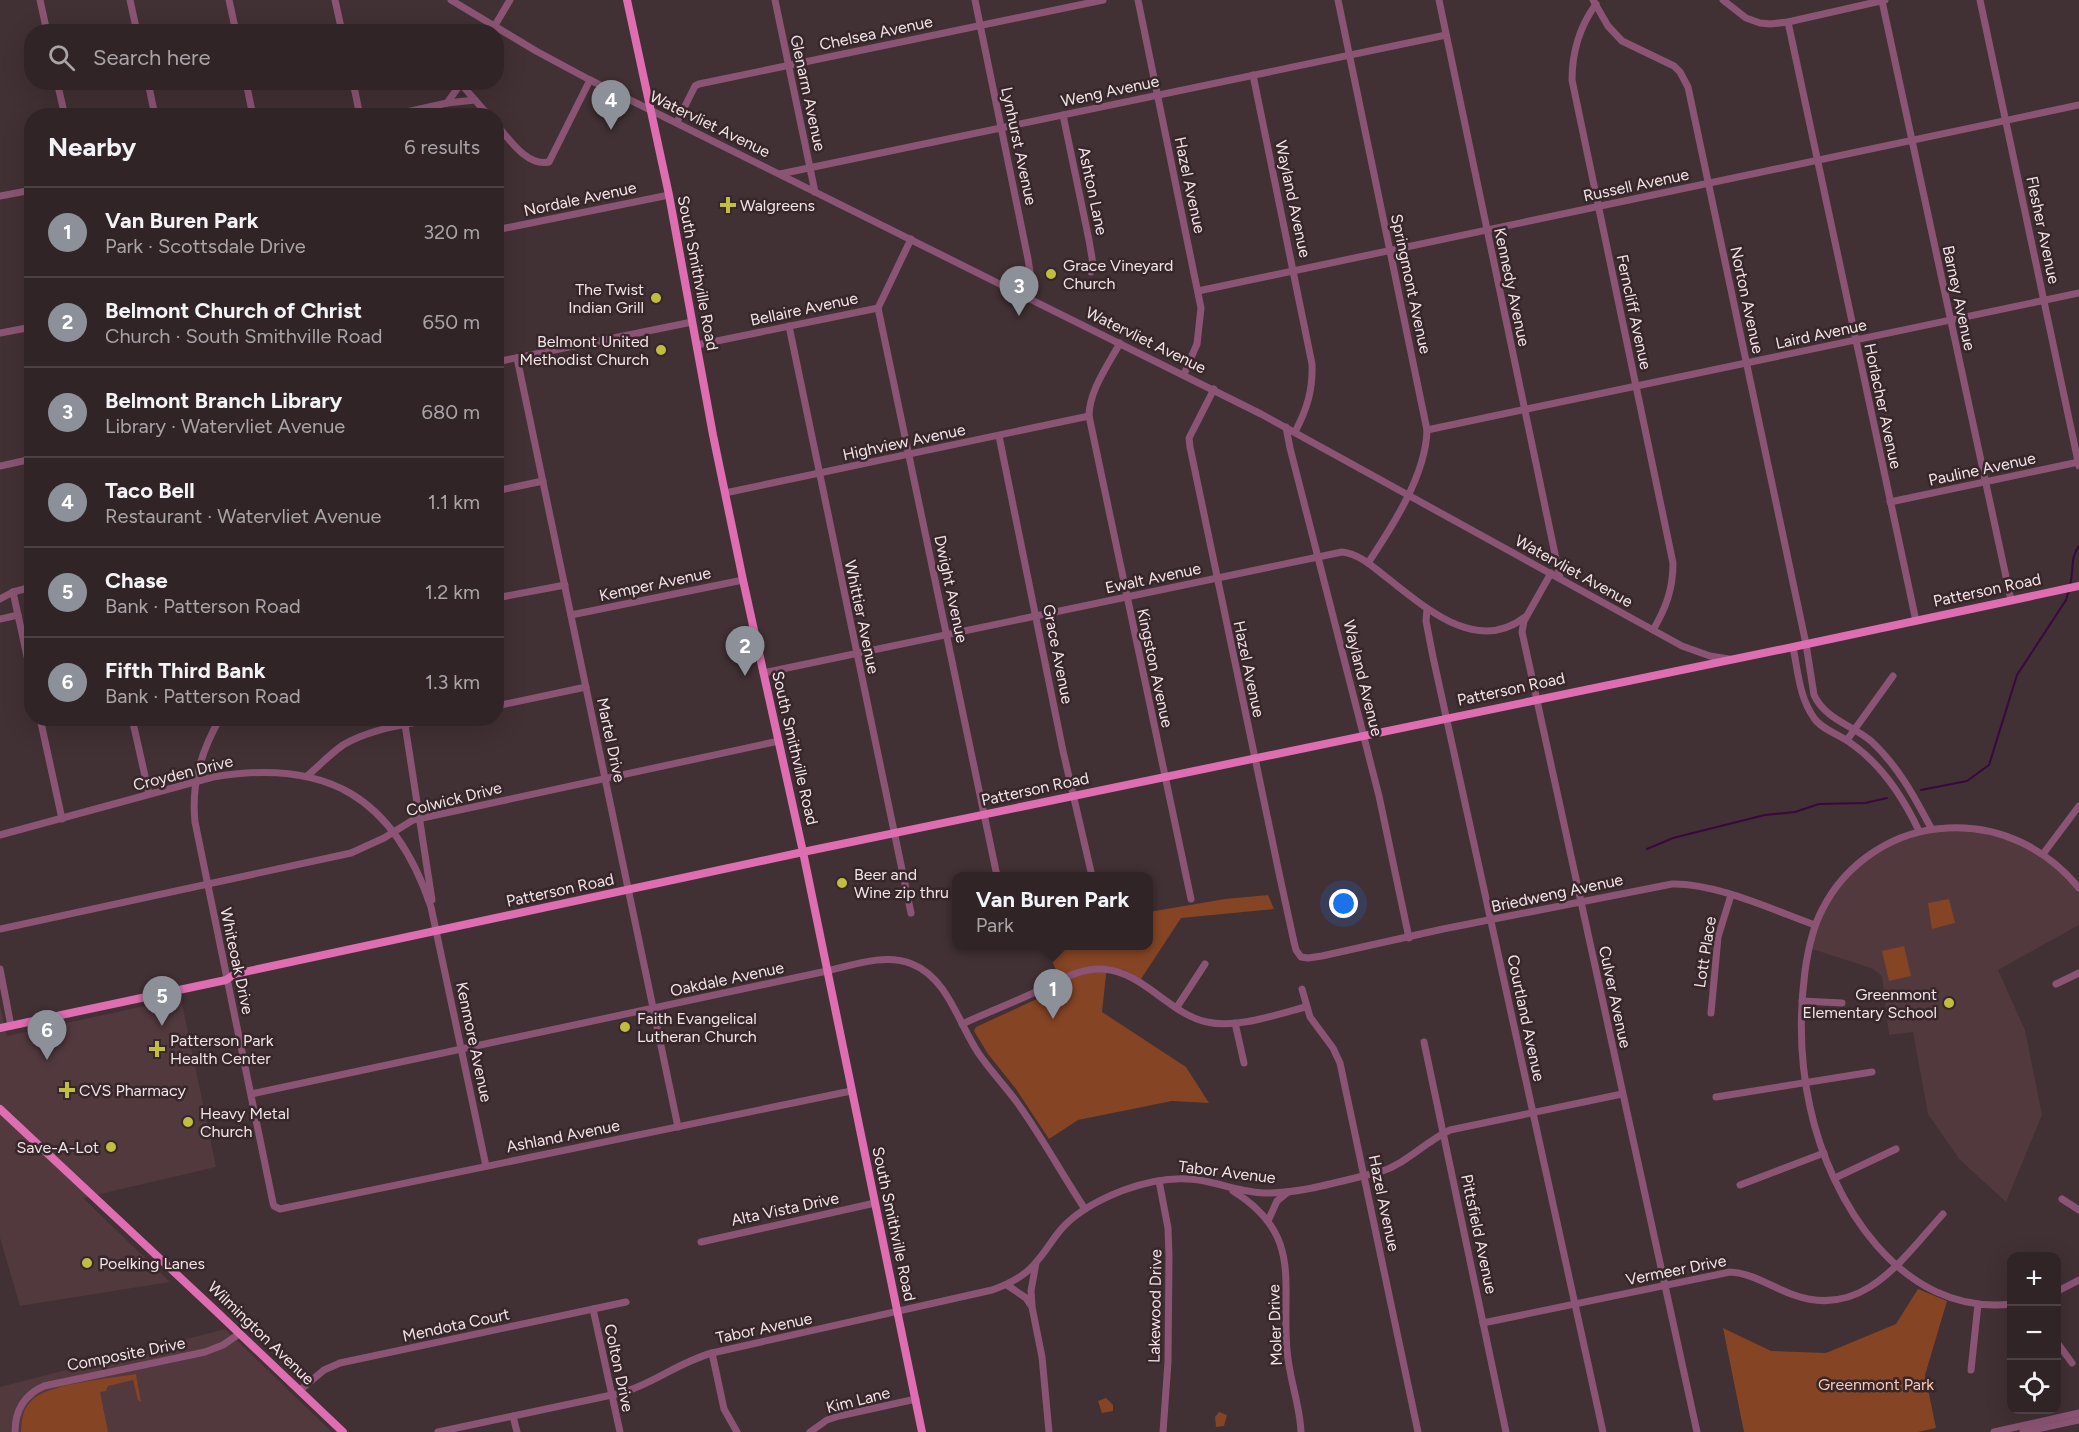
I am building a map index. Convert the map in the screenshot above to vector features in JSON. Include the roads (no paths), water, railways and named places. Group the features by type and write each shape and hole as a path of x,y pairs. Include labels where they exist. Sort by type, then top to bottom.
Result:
{"main road":[{"name":"South Smithville Road","path":"627,0 669,195 725,493 803,852 922,1432"},
{"name":"Patterson Road","path":"0,1028 226,980 235,974 436,927 629,890 2078,586"},
{"name":"Wilmington Avenue","path":"0,1109 343,1432"}],"street":[{"path":"40,0 45,24"},
{"path":"130,0 135,24"},
{"path":"229,0 234,24"},
{"path":"335,0 340,24"},
{"name":"Watervliet Avenue","path":"451,0 486,24"},
{"path":"496,24 510,0"},
{"name":"Glenarm Avenue","path":"775,0 815,192"},
{"name":"Lynhurst Avenue","path":"975,0 1028,259 1032,285 1030,298"},
{"name":"Chelsea Avenue","path":"676,122 699,84 1104,0"},
{"name":"Hazel Avenue","path":"1138,0 1198,291 1200,330 1195,350 1184,374"},
{"name":"Springmont Avenue","path":"1338,0 1427,430 1426,450 1421,468 1368,563"},
{"name":"Kennedy Avenue","path":"1439,0 1560,578"},
{"path":"1723,0 1736,12 1750,20 1770,24 1884,0"},
{"name":"Barney Avenue","path":"1884,0 1911,141 2011,600"},
{"name":"Flesher Avenue","path":"1980,0 2079,463"},
{"name":"Norton Avenue","path":"1594,2 1608,26 1622,41 1674,66 1684,79 1691,99 1806,644 1812,687 1817,702 1826,712 1856,729 1894,766 1907,783 1931,828"},
{"name":"Ferncliff Avenue","path":"1594,2 1574,54 1572,80 1673,563 1669,598 1653,630"},
{"name":"Horlacher Avenue","path":"1788,22 1916,621"},
{"name":"Watervliet Avenue","path":"504,35 590,80 1184,374 1286,427 1693,651 1729,659"},
{"name":"Weng Avenue","path":"780,174 1446,35"},
{"name":"Wayland Avenue","path":"1253,75 1310,348 1313,380 1309,399 1295,432"},
{"path":"504,133 519,151 538,161 549,162 590,80"},
{"path":"59,90 63,108"},
{"path":"150,90 153,108"},
{"path":"248,90 251,108"},
{"path":"355,90 358,108"},
{"path":"447,103 456,90"},
{"path":"467,90 482,108"},
{"path":"424,108 475,100"},
{"name":"Russell Avenue","path":"1198,291 2079,105"},
{"name":"Ashton Lane","path":"1063,115 1089,240 1093,264 1091,272"},
{"path":"0,196 24,192"},
{"name":"Nordale Avenue","path":"504,228 669,195"},
{"name":"Bellaire Avenue","path":"697,345 878,308 911,239"},
{"name":"Laird Avenue","path":"1427,430 2079,293"},
{"name":"Dwight Avenue","path":"878,308 996,872"},
{"path":"504,361 692,322"},
{"name":"Whittier Avenue","path":"789,326 911,913"},
{"path":"0,333 24,328"},
{"name":"Kingston Avenue","path":"1120,342 1095,391 1089,408 1089,416 1191,899"},
{"name":"Martel Drive","path":"518,358 678,1127"},
{"name":"Hazel Avenue","path":"1214,390 1189,438 1254,758 1294,942 1301,957"},
{"name":"Highview Avenue","path":"725,493 1089,416"},
{"name":"Wayland Avenue","path":"1286,427 1364,736 1409,938"},
{"name":"Grace Avenue","path":"999,436 1091,872"},
{"path":"0,466 24,461"},
{"name":"Pauline Avenue","path":"1890,502 2079,463"},
{"path":"504,489 543,481"},
{"name":"Ewalt Avenue","path":"763,673 1342,552 1349,553 1368,563 1427,609 1469,630 1495,631 1507,628 1526,617"},
{"name":"Culver Avenue","path":"1551,573 1526,617 1522,632 1697,1432"},
{"name":"Kemper Avenue","path":"571,615 743,580"},
{"path":"504,596 565,585"},
{"path":"0,599 24,589"},
{"path":"13,592 24,642"},
{"name":"Courtland Avenue","path":"1427,609 1426,621 1603,1432"},
{"path":"0,619 18,615"},
{"path":"1793,647 1801,690 1814,719 1869,757 1888,778 1909,810 1919,831"},
{"path":"1847,740 1893,676"},
{"path":"504,704 586,687"},
{"path":"42,726 62,819"},
{"path":"134,726 148,794"},
{"name":"Whiteoak Drive","path":"216,726 202,753 195,782 195,822 273,1203 280,1209"},
{"path":"307,776 336,751 353,740 392,726"},
{"name":"Kenmore Avenue","path":"405,726 436,927 486,1166"},
{"name":"Colwick Drive","path":"0,929 351,853 418,819 779,741"},
{"name":"Croyden Drive","path":"0,835 213,777 253,772 279,772 332,783 367,804 394,831"},
{"path":"2043,855 2079,806"},
{"path":"2007,1304 1978,1304 1945,1296 1925,1287 1896,1266 1869,1236 1835,1178 1824,1153 1810,1109 1805,1083 1801,1045 1802,1001 1809,948 1815,925 1832,893 1851,870 1878,849 1893,841 1931,828 1955,827 1990,831 2013,838 2043,855 2060,868 2079,888"},
{"name":"Kenmore Avenue","path":"394,831 418,870 436,927"},
{"name":"Briedweng Avenue","path":"1301,957 1315,957 1672,884 1696,885 1731,895 1815,925"},
{"name":"Lott Place","path":"1711,1013 1718,937 1731,895"},
{"name":"Oakdale Avenue","path":"251,1095 892,959 919,966 934,978 977,1052 1017,1102 1085,1209"},
{"path":"1177,1007 1205,964"},
{"path":"0,969 11,1026"},
{"path":"962,1024 1072,975 1098,969 1124,975 1205,1022 1235,1023 1306,1007"},
{"path":"2056,984 2079,973"},
{"name":"Hazel Avenue","path":"1302,989 1306,1007 1315,1025 1334,1048 1340,1063 1418,1432"},
{"path":"1802,1001 1842,1003"},
{"path":"1235,1023 1244,1063"},
{"name":"Pittsfield Avenue","path":"1424,1042 1445,1132 1506,1432"},
{"path":"1716,1097 1872,1072"},
{"name":"Ashland Avenue","path":"280,1209 851,1091"},
{"name":"Tabor Avenue","path":"438,1432 633,1390 686,1361 712,1353 1007,1285 1036,1263 1065,1225 1085,1209 1125,1190 1159,1181 1195,1179 1260,1193 1291,1191 1364,1176 1401,1164 1445,1132 1622,1094"},
{"path":"1835,1178 1896,1149"},
{"path":"1740,1185 1824,1153"},
{"name":"Lakewood Drive","path":"1159,1181 1168,1228 1169,1257 1168,1362 1163,1432"},
{"name":"Moler Drive","path":"1226,1187 1244,1197 1268,1221 1282,1249 1287,1269 1287,1349 1300,1432"},
{"path":"1268,1221 1277,1201 1291,1191"},
{"path":"2062,1198 2079,1210"},
{"name":"Alta Vista Drive","path":"701,1242 875,1203"},
{"name":"Vermeer Drive","path":"1484,1323 1713,1274 1739,1273 1795,1296 1817,1301 1837,1301 1863,1292 1896,1266 1942,1214"},
{"path":"1036,1263 1031,1291 1032,1307 1042,1357 1049,1432"},
{"path":"2061,1289 2079,1280"},
{"path":"1007,1285 1026,1298 1032,1307"},
{"name":"Mendota Court","path":"300,1390 324,1370 340,1363 626,1302"},
{"path":"1971,1370 1978,1304"},
{"name":"Colton Drive","path":"593,1309 620,1432"},
{"name":"Composite Drive","path":"15,1432 17,1414 21,1405 28,1395 44,1386 205,1352 223,1345 239,1334"},
{"path":"2061,1348 2072,1363"},
{"path":"712,1353 724,1409 737,1432"},
{"name":"Kim Lane","path":"810,1432 826,1420 916,1399"},
{"path":"1994,1432 2079,1413"},
{"path":"513,1416 517,1432"},
{"path":"2023,1432 2079,1420"}],"waterway":[{"path":"2070,585 2073,559 2079,546"},
{"path":"1921,790 1967,781 1989,765 2017,675 2066,600 2069,590"},
{"path":"1647,849 1673,838 1765,815 1795,812 1819,804 1865,803 1887,798"}],"place":[{"name":"Taco Bell","path":"611,130"},
{"name":"Walgreens","path":"728,205"},
{"name":"Grace Vineyard Church","path":"1051,274"},
{"name":"The Twist Indian Grill","path":"656,298"},
{"name":"Belmont Branch Library","path":"1019,316"},
{"name":"Belmont United Methodist Church","path":"661,350"},
{"name":"Belmont Church of Christ","path":"745,676"},
{"name":"Beer and Wine zip thru","path":"842,883"},
{"name":"Greenmont Elementary School","path":"1949,1003"},
{"name":"Van Buren Park","path":"1053,1019"},
{"name":"Chase","path":"162,1026"},
{"name":"Faith Evangelical Lutheran Church","path":"625,1027"},
{"name":"Patterson Park Health Center","path":"157,1049"},
{"name":"Fifth Third Bank","path":"47,1060"},
{"name":"CVS Pharmacy","path":"67,1090"},
{"name":"Heavy Metal Church","path":"188,1122"},
{"name":"Save-A-Lot","path":"111,1147"},
{"name":"Poelking Lanes","path":"87,1263"}],"park label":[{"name":"Greenmont Park","path":"1876,1384"}]}
